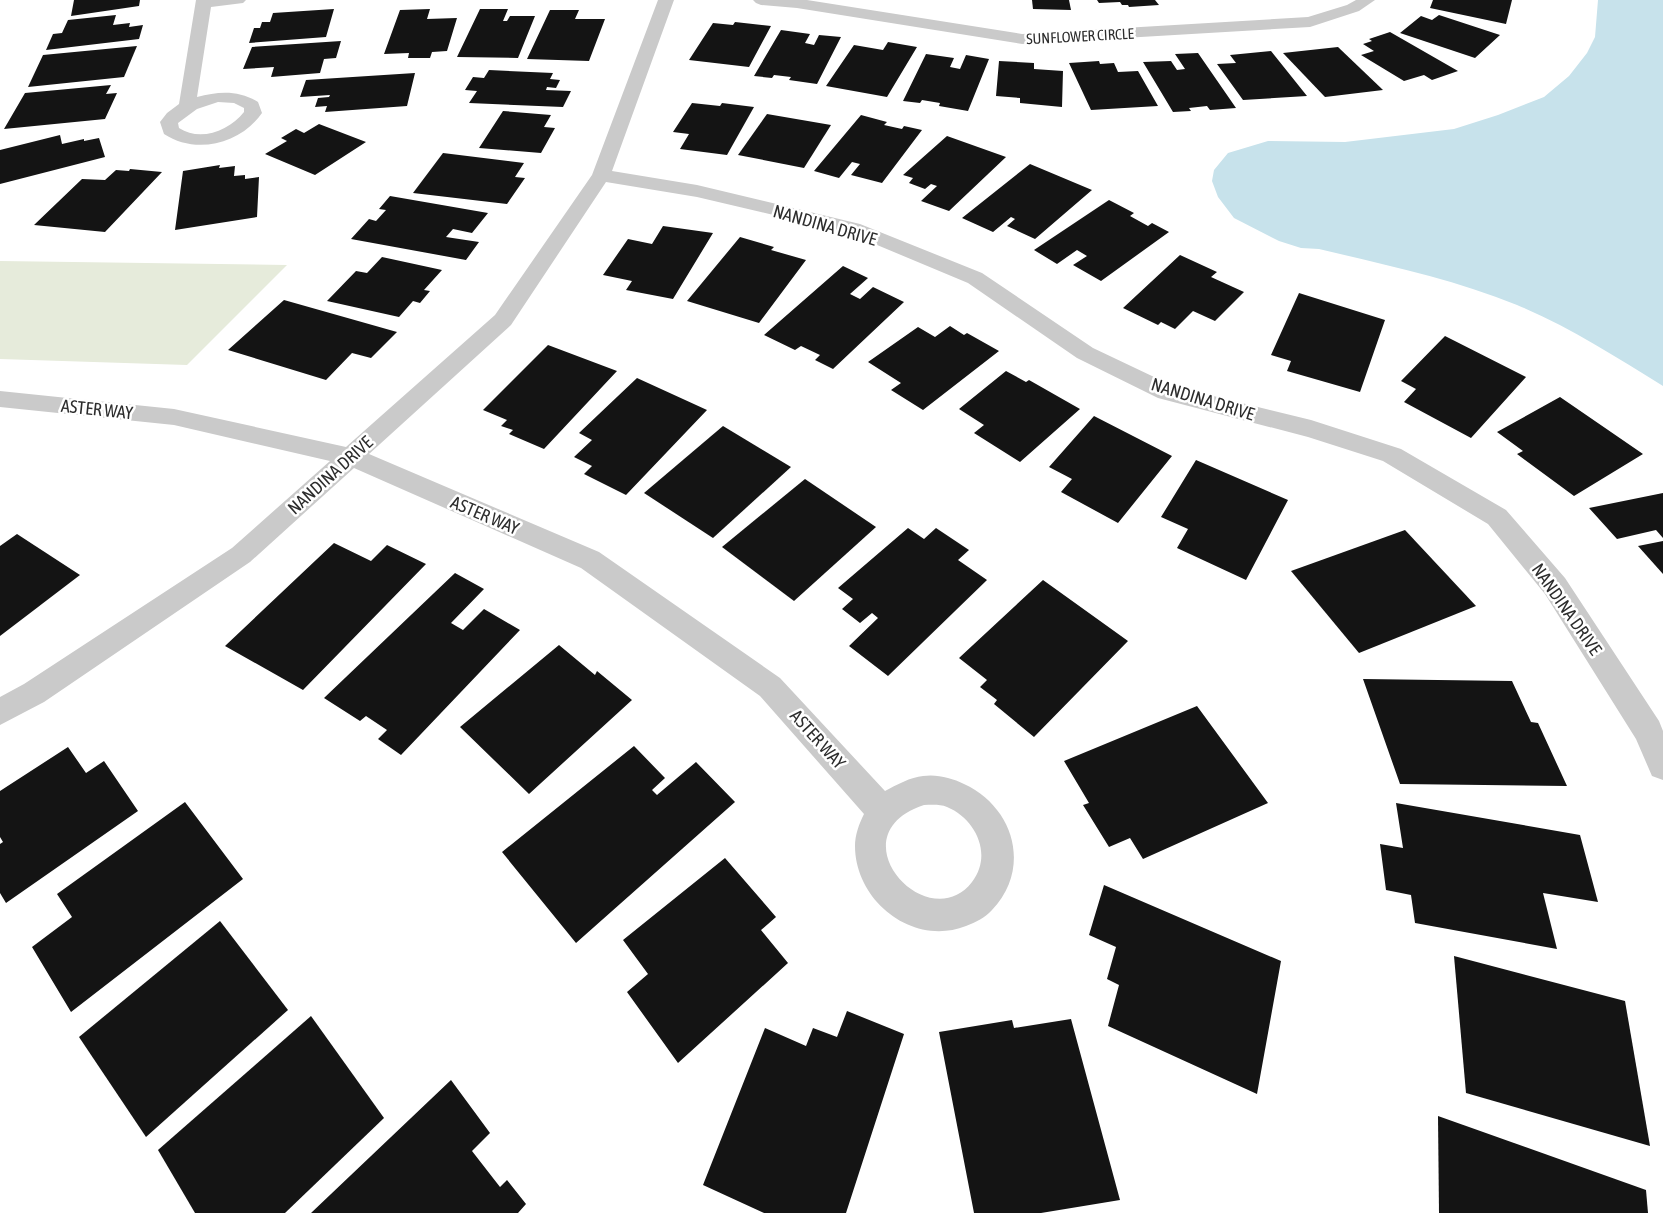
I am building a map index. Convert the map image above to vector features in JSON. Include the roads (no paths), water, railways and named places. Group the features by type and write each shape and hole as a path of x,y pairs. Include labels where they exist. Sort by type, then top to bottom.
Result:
{"street":[{"path":"187,106 204,2 238,0"},
{"name":"NANDINA DRIVE","path":"0,712 34,693 241,555 503,320 601,175 666,0"},
{"name":"SUNFLOWER CIRCLE","path":"761,0 797,3 1022,39 1310,22 1353,8 1367,0"},
{"name":"NANDINA DRIVE","path":"601,175 697,191 853,228 975,278 1085,353 1166,392 1310,429 1392,455 1496,517 1555,586 1648,731 1663,766"},
{"name":"ASTER WAY","path":"0,399 174,418 350,457 590,560 770,687 883,812"}],"water":[{"path":"1598,0 1663,0 1663,386 1610,353 1536,313 1493,296 1419,273 1319,249 1301,248 1279,241 1234,218 1218,197 1212,181 1214,170 1228,153 1268,141 1345,142 1454,129 1498,115 1544,97 1569,76 1587,53 1595,37"}]}
